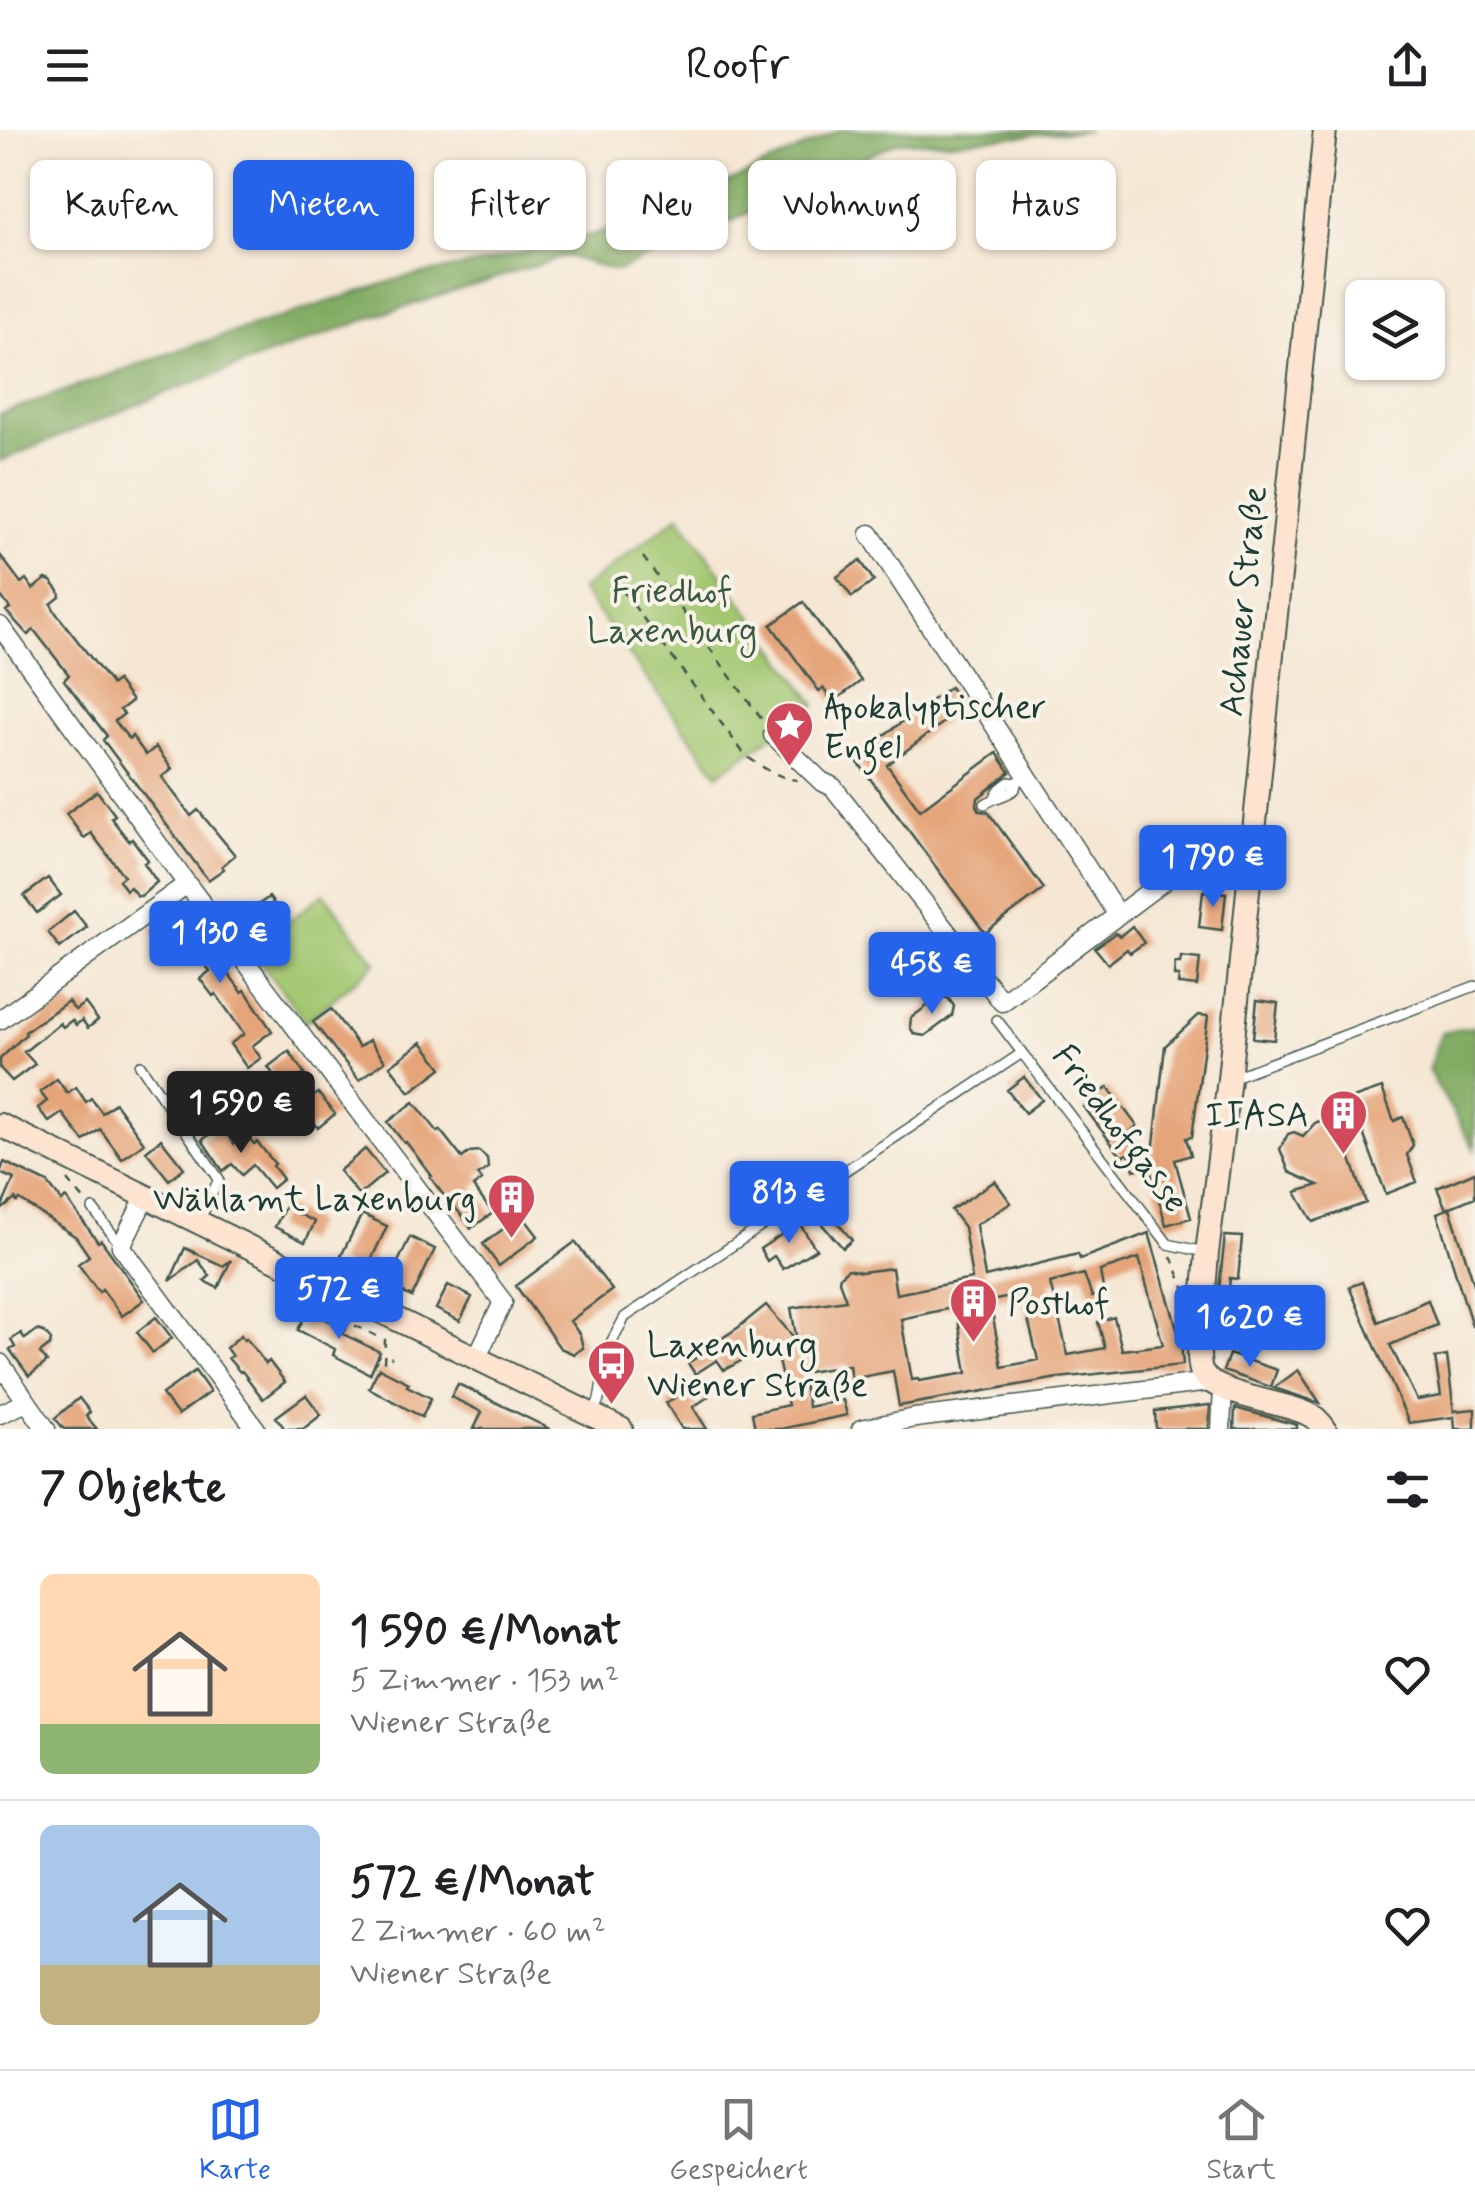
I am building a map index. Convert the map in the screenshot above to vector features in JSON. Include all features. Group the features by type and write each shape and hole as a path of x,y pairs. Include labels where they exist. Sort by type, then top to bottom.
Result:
{"street":[{"name":"Achauer Straße","path":"1216,1385 1201,1371 1199,1355 1207,1252 1229,1079 1325,130"},
{"path":"870,534 1021,779 1117,914"},
{"path":"0,626 187,884 503,1302 477,1357"},
{"name":"Friedhofgasse","path":"774,735 821,781 833,787 999,1011"},
{"path":"999,1011 1117,914 1173,874 1225,844 1254,839"},
{"path":"0,1020 187,884"},
{"path":"0,1125 620,1429"},
{"path":"146,1196 121,1246 256,1429"},
{"path":"0,1363 46,1429"},
{"path":"1216,1385 1222,1429"},
{"path":"861,1429 1216,1385 1294,1408 1316,1418 1325,1429"},
{"path":"0,1414 27,1402"}],"lane":[{"path":"985,804 1003,798 1021,779"},
{"path":"1229,1079 1475,986"},
{"name":"Friedhofgasse","path":"999,1011 1022,1053 1168,1244 1207,1252"},
{"path":"592,1414 599,1400 608,1348 625,1317 1022,1053"},
{"path":"140,1065 219,1179 199,1222"},
{"path":"93,1209 121,1246"}],"path":[{"path":"642,557 774,735"},
{"path":"614,579 745,755 791,780 821,781"},
{"path":"64,1176 93,1209"},
{"path":"283,1290 386,1340 384,1363 392,1357"}],"green space":[{"path":"840,130 1089,130 952,142 897,142 859,160 776,160"},
{"path":"748,173 748,213 728,222 728,183"},
{"path":"606,231 606,250 666,250 617,271 566,256 373,317 168,392 0,461 0,414 176,351 402,278 533,250 586,250 586,236"},
{"name":"Friedhof Laxenburg","path":"679,516 816,705 718,774 581,590"},
{"path":"324,893 376,963 306,1022 252,951"},
{"path":"1475,1026 1475,1150 1428,1070 1441,1033"}],"building":[{"path":"0,555 21,583 26,579 33,589 46,579 59,591 60,597 51,604 56,613 112,685 117,681 132,701 120,710 124,714 115,721 146,755 156,747 172,769 162,777 191,816 198,810 235,855 208,880 103,740 107,736 64,680 69,675 34,630 28,635 6,611 10,608 0,595"},
{"path":"860,560 874,581 852,597 837,577"},
{"path":"803,602 861,681 833,702 823,688 819,691 771,625"},
{"path":"950,687 964,707 887,765 920,810 997,753 1010,772 978,798 977,805 980,811 988,812 1044,889 985,933 854,757"},
{"path":"97,791 115,815 111,818 148,860 144,863 157,882 141,896 130,887 126,890 119,880 124,876 91,833 84,838 66,814"},
{"path":"48,878 61,895 37,913 24,896"},
{"path":"1203,891 1226,893 1222,930 1199,927"},
{"path":"269,897 286,920 253,943 237,920"},
{"path":"181,909 272,1031 252,1046 261,1058 247,1068 230,1044 244,1034 216,994 213,996 200,979 210,971 183,936 166,950 152,931"},
{"path":"74,911 87,927 60,948 48,932"},
{"path":"1132,926 1144,943 1130,953 1127,949 1108,964 1095,948"},
{"path":"1181,957 1200,959 1197,986 1178,984 1175,963 1180,963"},
{"path":"939,997 948,998 954,1006 952,1016 925,1036 914,1034 911,1018"},
{"path":"1257,1000 1278,1003 1274,1040 1253,1038"},
{"path":"68,1001 75,1010 85,1003 98,1020 88,1028 82,1020 76,1025 72,1020 63,1027 60,1023 24,1052 35,1064 12,1081 0,1068 0,1059 25,1032"},
{"path":"331,1009 359,1047 369,1040 385,1061 359,1080 313,1022"},
{"path":"1199,1015 1208,1016 1192,1137 1186,1138 1191,1155 1175,1160 1191,1218 1166,1225 1152,1165 1134,1170 1129,1154 1121,1156 1084,1107 1108,1087 1137,1126 1130,1132 1152,1162 1165,1046"},
{"path":"422,1042 442,1068 410,1092 390,1066"},
{"path":"289,1051 305,1074 291,1084 285,1076 278,1081 268,1067"},
{"path":"1024,1077 1042,1100 1025,1113 1007,1090"},
{"path":"57,1079 67,1093 76,1087 86,1102 91,1098 102,1113 115,1103 144,1143 122,1159 100,1129 84,1141 62,1113 49,1122 38,1108 47,1101 40,1092"},
{"path":"1382,1088 1394,1121 1403,1117 1413,1145 1407,1155 1417,1182 1386,1194 1350,1099"},
{"path":"318,1093 335,1114 306,1133 291,1115"},
{"path":"414,1102 462,1158 479,1151 487,1158 488,1168 478,1175 482,1180 473,1187 493,1213 471,1228 388,1122"},
{"path":"1331,1116 1338,1120 1366,1203 1313,1222 1296,1192 1319,1185 1289,1172 1280,1149 1288,1134 1303,1136 1315,1123"},
{"path":"221,1126 234,1144 239,1139 243,1145 250,1139 254,1144 257,1142 283,1179 272,1188 253,1165 242,1175 232,1164 223,1171 202,1140"},
{"path":"161,1139 184,1168 169,1180 146,1151"},
{"path":"365,1149 385,1173 359,1195 339,1171"},
{"path":"4,1162 48,1183 62,1201 66,1198 144,1300 122,1316 78,1264 89,1256 76,1237 20,1200 15,1199 0,1211 14,1179 0,1173"},
{"path":"1475,1172 1475,1197 1446,1209 1437,1188"},
{"path":"995,1181 1011,1203 976,1225 985,1277 1078,1254 1080,1259 1149,1233 1181,1342 1183,1365 1058,1378 899,1406 893,1371 851,1379 849,1365 802,1373 808,1407 843,1400 847,1415 781,1429 755,1429 752,1413 788,1405 777,1356 767,1343 724,1370 717,1360 695,1374 688,1363 766,1305 797,1341 791,1308 846,1300 839,1281 848,1269 861,1272 892,1268 896,1294 972,1279 964,1227 951,1210","holes":["1139,1258 1163,1345 1122,1350 1114,1317 1098,1322 1105,1348 1068,1355 1050,1283 1084,1274 1092,1297 1104,1294 1100,1271","1022,1295 1038,1360 1002,1367 990,1301","956,1307 967,1373 912,1380 901,1319"]},
{"path":"822,1204 852,1240 843,1248 812,1213"},
{"path":"285,1207 315,1222 305,1242 275,1227"},
{"path":"1450,1208 1475,1287 1472,1326 1437,1213"},
{"path":"362,1214 387,1226 364,1275 338,1262"},
{"name":"Wählamt Laxenburg","path":"522,1215 538,1236 499,1266 483,1244"},
{"path":"797,1220 816,1249 783,1269 774,1256 767,1261 760,1249"},
{"path":"1225,1236 1242,1237 1238,1279 1230,1278 1228,1299 1218,1298"},
{"path":"410,1237 435,1249 412,1297 387,1285"},
{"path":"575,1242 612,1290 570,1321 583,1348 574,1354 560,1348 516,1286"},
{"path":"185,1248 223,1266 231,1260 218,1288 204,1281 210,1276 198,1260 170,1281"},
{"path":"1362,1282 1378,1322 1428,1300 1437,1325 1390,1345 1417,1400 1441,1396 1435,1358 1447,1356 1454,1413 1475,1409 1475,1429 1455,1429 1454,1417 1409,1423 1349,1287"},
{"path":"448,1285 472,1297 460,1321 436,1309"},
{"path":"308,1310 346,1329 343,1334 380,1352 370,1374 333,1355 335,1349 298,1330"},
{"path":"156,1317 172,1338 153,1353 137,1332"},
{"path":"37,1330 51,1340 40,1353 47,1362 29,1376 10,1350 15,1347 11,1340 21,1333 25,1339"},
{"path":"241,1335 285,1382 263,1399 228,1358 232,1356 226,1348"},
{"path":"1229,1354 1277,1370 1271,1387 1223,1371"},
{"path":"379,1368 431,1398 422,1417 369,1388"},
{"path":"1298,1370 1320,1403 1274,1388"},
{"path":"195,1371 210,1392 178,1415 162,1394"},
{"path":"699,1383 708,1397 693,1407 707,1429 682,1429 666,1403"},
{"path":"458,1384 550,1429 474,1429 482,1412 451,1397"},
{"path":"306,1395 321,1415 303,1429 285,1429 276,1417"},
{"path":"79,1398 97,1429 64,1429 55,1418"},
{"path":"1210,1405 1209,1429 1156,1429 1155,1411"},
{"path":"1235,1408 1297,1425 1297,1429 1234,1429"}],"place":[{"name":"Apokalyptischer Engel","path":"789,768"},
{"name":"IIASA","path":"1344,1156"},
{"name":"Wählamt Laxenburg","path":"511,1240"},
{"name":"Posthof","path":"973,1344"},
{"name":"Laxenburg Wiener Straße","path":"612,1406"}]}
